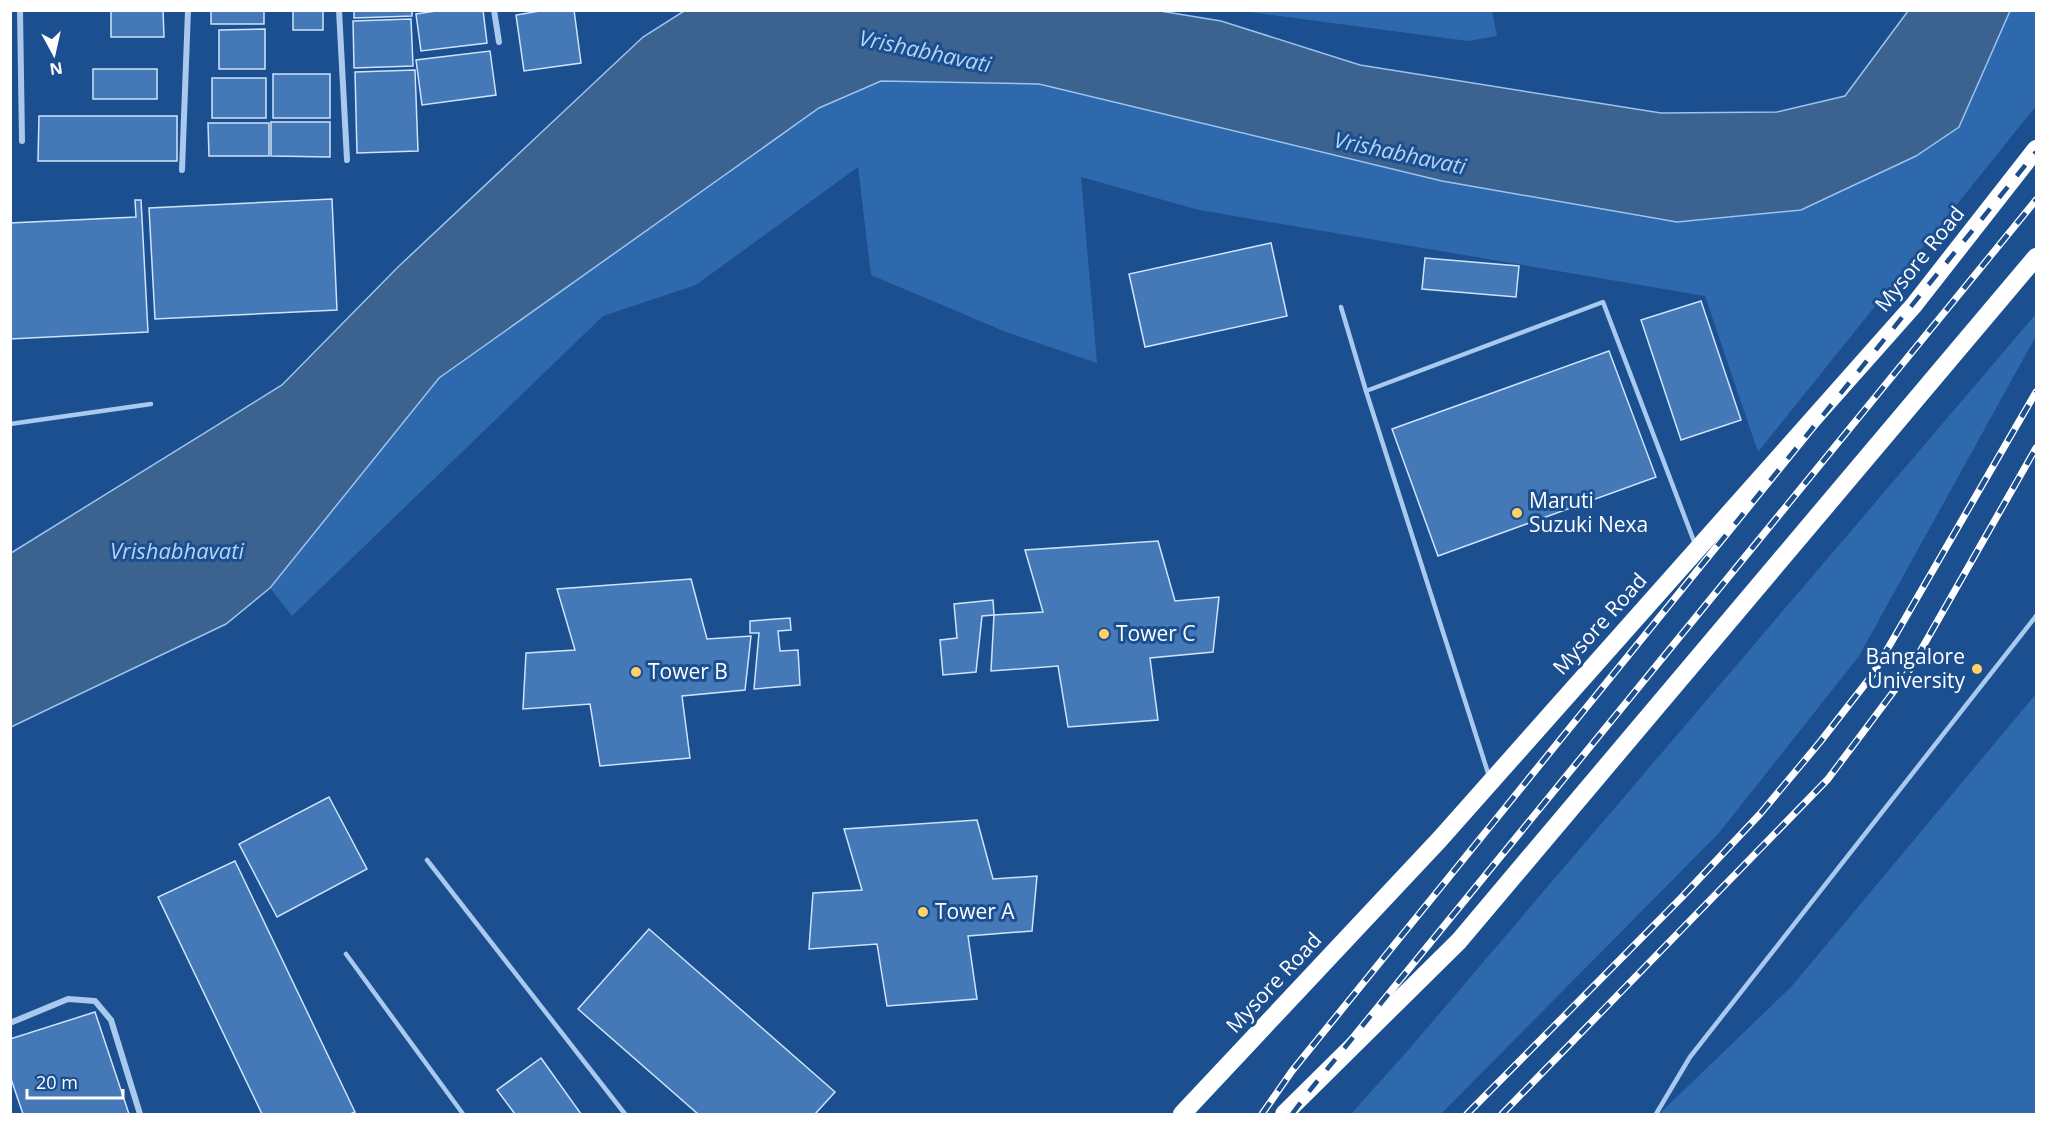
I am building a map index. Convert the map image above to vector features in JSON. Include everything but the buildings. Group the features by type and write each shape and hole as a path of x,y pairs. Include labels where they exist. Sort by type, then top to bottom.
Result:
{"highway":[{"name":"Mysore Road","path":"1182,1114 1491,782 1914,305 2037,149"},
{"path":"1284,1114 1459,941 2037,257"}],"street":[{"path":"20,10 22,141"},
{"path":"182,170 188,10"},
{"path":"339,10 347,159"},
{"path":"494,10 499,42"},
{"path":"10,1023 68,999 95,1001 111,1020 140,1114"}],"lane":[{"path":"1366,391 1603,302 1697,549"},
{"path":"1341,307 1491,782"},
{"path":"10,424 151,404"},
{"path":"1656,1114 1690,1057 2037,616"},
{"path":"427,860 625,1114"},
{"path":"346,954 463,1114"}],"shaded area":[{"path":"1242,11 1492,11 1497,36 1468,41"},
{"path":"2010,11 2036,11 2036,106 1758,452 1705,296 1199,210 1081,177 1097,363 1006,332 871,275 858,167 696,285 603,316 292,616 270,588 439,378 819,108 881,81 1039,84 1442,181 1677,222 1801,210 1959,127"},
{"path":"2036,314 2036,336 1859,656 1719,833 1441,1114 1351,1114 1410,1048"},
{"path":"2036,694 2036,1114 1659,1114 1791,987"}],"water":[{"name":"Vrishabhavati","path":"684,11 1160,11 1221,21 1360,65 1661,113 1777,112 1845,96 1908,11 2010,11 1959,127 1916,156 1801,210 1677,222 1442,181 1039,84 881,81 819,108 439,378 270,588 226,624 11,727 11,553 282,385 398,267 643,37"}],"railway":[{"path":"1262,1114 1292,1071 2036,152"},
{"path":"1292,1114 2036,200"},
{"path":"1467,1114 1682,897 1760,814 1820,742 1873,674 2036,392"},
{"path":"1502,1114 1828,779 1909,671 2036,448"}],"place":[{"name":"Maruti Suzuki Nexa","path":"1517,513"},
{"name":"Tower C","path":"1104,634"},
{"name":"Bangalore University","path":"1977,669"},
{"name":"Tower B","path":"636,672"},
{"name":"Tower A","path":"923,912"}]}
